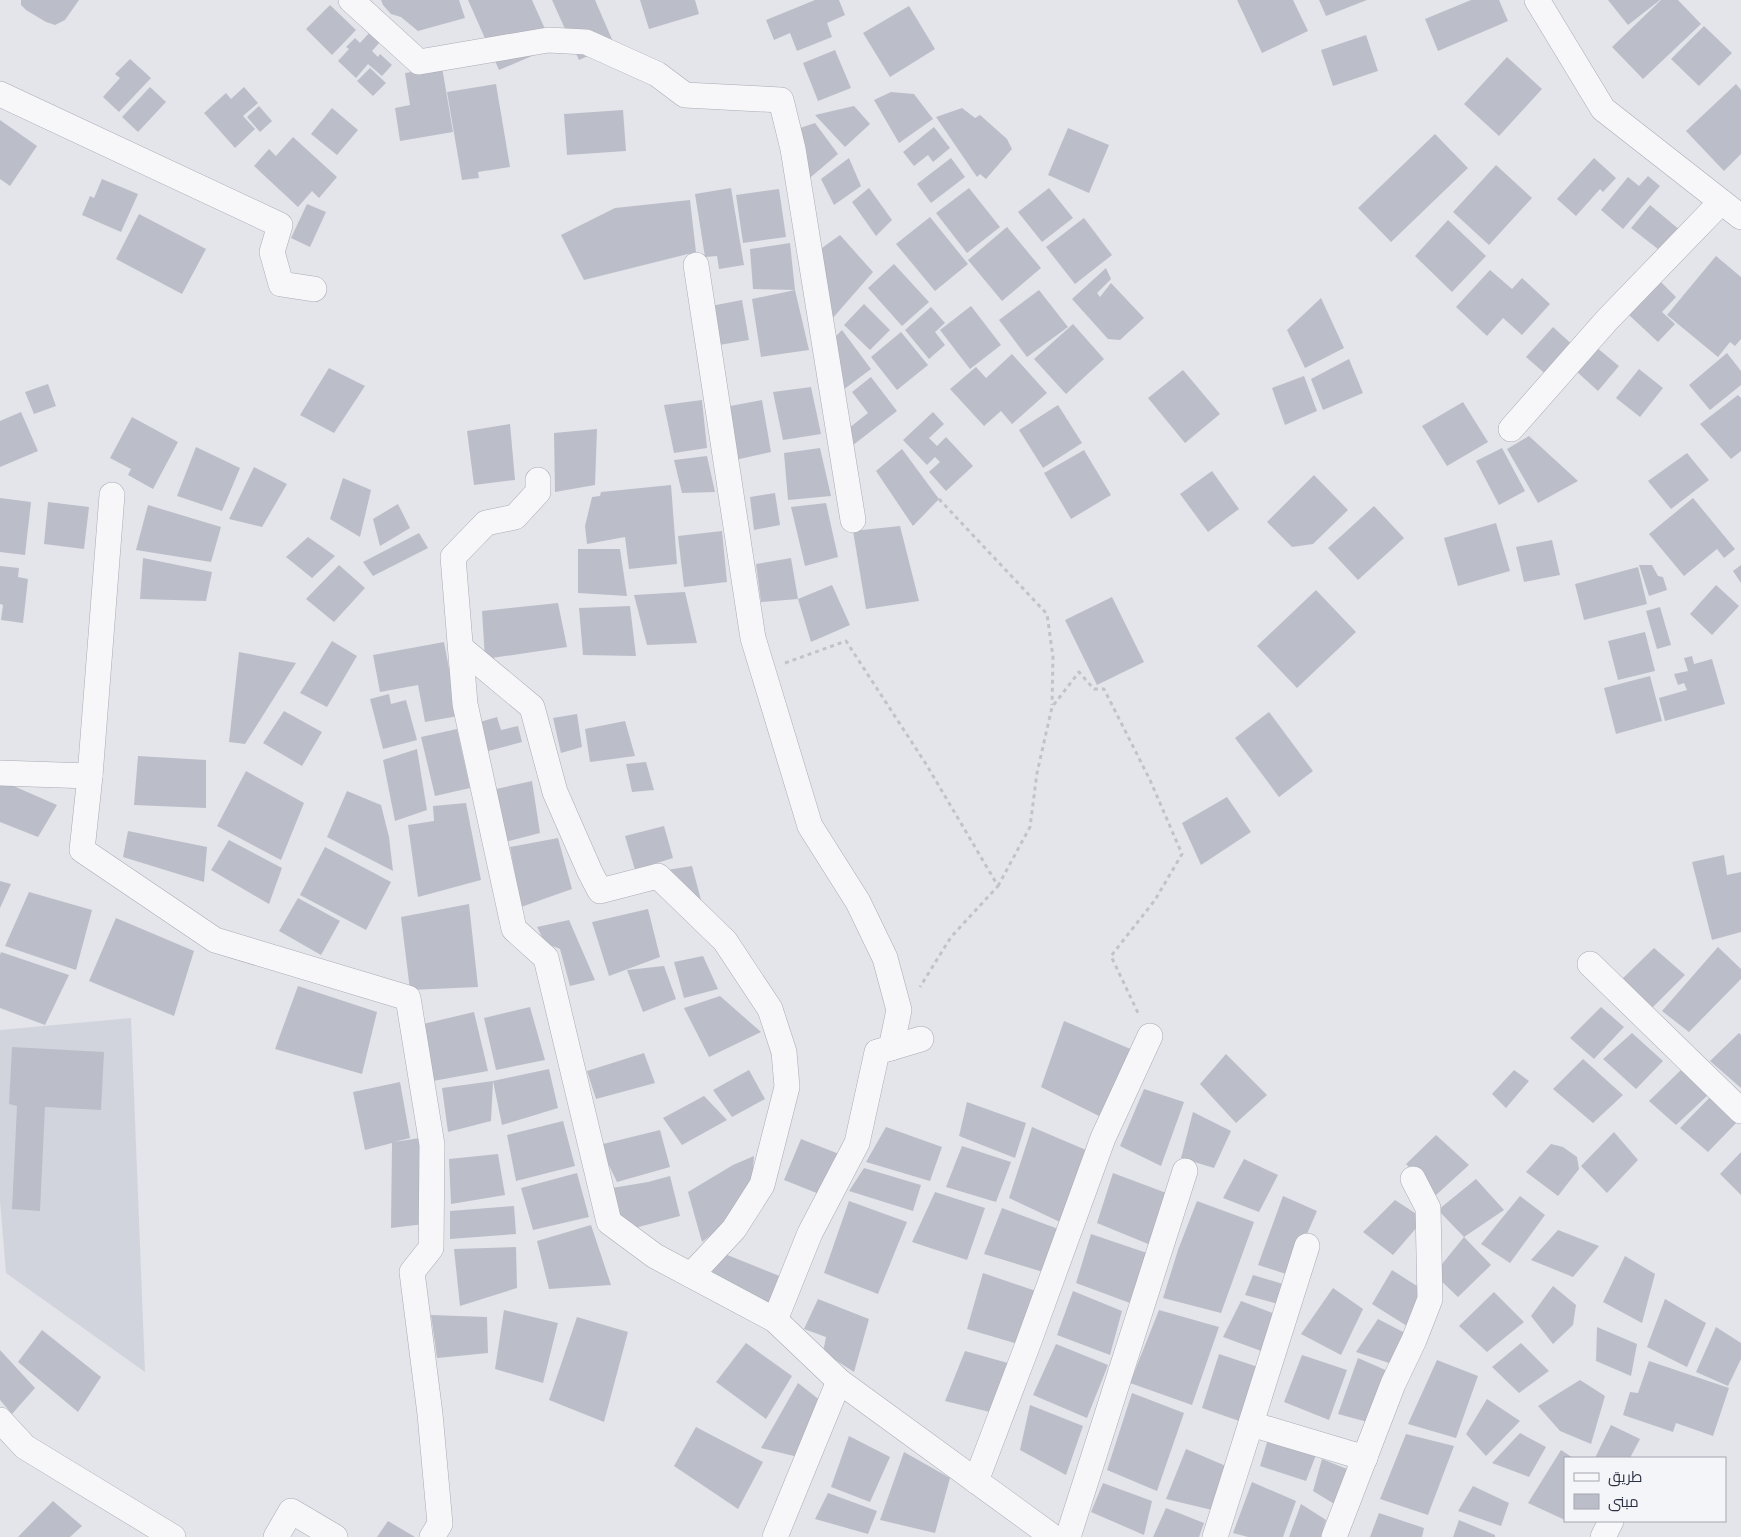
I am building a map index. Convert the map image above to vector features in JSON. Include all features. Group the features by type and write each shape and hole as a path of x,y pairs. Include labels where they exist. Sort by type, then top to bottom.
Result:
{"street":[{"path":"351,0 418,62 548,40 586,42 657,74 685,95 781,100 793,150 853,520"},
{"path":"1537,0 1603,109 1741,217"},
{"path":"0,94 280,225 272,252 281,284 314,289"},
{"path":"1512,429 1607,320 1721,202"},
{"path":"696,265 753,638 810,826 858,902 885,958 899,1010 891,1048"},
{"path":"538,480 538,492 515,517 486,523 453,557 465,704 514,929 546,958 610,1222 655,1256 775,1320 839,1381 1053,1537"},
{"path":"112,495 90,776 82,850 215,940 408,998 432,1145 431,1248 412,1272 430,1414 440,1524 432,1537"},
{"path":"460,648 532,707 555,792 600,891 658,876 725,941 770,1009 784,1052 786,1087 762,1185 734,1228 691,1275"},
{"path":"0,772 90,776"},
{"path":"1590,964 1741,1111"},
{"path":"976,1481 1103,1138 1150,1036"},
{"path":"775,1320 810,1233 857,1143 877,1052 921,1039"},
{"path":"1068,1537 1185,1171"},
{"path":"1334,1537 1364,1458 1430,1299 1428,1208 1413,1179"},
{"path":"1215,1537 1308,1246"},
{"path":"775,1537 839,1381"},
{"path":"0,1420 25,1448 173,1537"},
{"path":"1251,1424 1364,1458"},
{"path":"276,1537 291,1511 335,1537"},
{"path":"1603,1537 1610,1522"}],"path":[{"path":"899,1010 921,986 951,937 998,886 1030,826 1038,773 1052,707 1053,657 1047,614 939,499"},
{"path":"763,670 846,642 926,764 998,886"},
{"path":"1052,707 1079,672 1094,689 1104,689 1150,780 1182,854 1155,900 1111,956 1150,1036"}],"shaded area":[{"path":"131,1018 145,1372 6,1273 0,1201 0,1030"}],"building":[{"path":"21,0 79,0 65,20 55,25 26,10 21,5"},
{"path":"381,0 459,0 465,18 418,31 401,17 391,14"},
{"path":"468,0 532,0 553,47 499,70"},
{"path":"552,0 595,0 614,44 579,60"},
{"path":"640,0 695,0 699,14 649,29"},
{"path":"815,0 839,0 845,15 827,23 832,37 797,51 790,33 774,40 766,20"},
{"path":"1237,0 1293,0 1308,31 1262,53"},
{"path":"1319,0 1367,0 1326,16"},
{"path":"1471,0 1499,0 1508,21 1438,51 1425,19"},
{"path":"1608,0 1660,0 1628,25"},
{"path":"1661,0 1678,0 1701,24 1643,79 1612,47"},
{"path":"330,5 356,30 332,55 306,29"},
{"path":"909,6 935,49 890,77 863,33"},
{"path":"1704,26 1732,53 1699,86 1671,59"},
{"path":"369,33 380,42 372,51 378,57 380,54 392,65 382,76 368,64 356,78 338,61 349,49 346,47 355,38 360,43"},
{"path":"1366,35 1378,71 1333,86 1321,50"},
{"path":"835,50 851,88 818,101 803,63"},
{"path":"1507,57 1542,89 1499,136 1464,104"},
{"path":"130,59 151,78 119,112 103,97 120,78 115,74"},
{"path":"442,67 453,132 400,141 395,108 410,105 405,73"},
{"path":"370,68 386,83 373,96 357,81"},
{"path":"496,84 510,167 478,172 479,178 462,180 447,92"},
{"path":"1736,84 1741,90 1741,154 1724,171 1686,131"},
{"path":"150,87 166,102 138,132 122,117"},
{"path":"244,87 258,103 243,116 255,129 235,148 204,113 226,93 231,99"},
{"path":"891,92 914,94 933,119 899,143 874,100"},
{"path":"259,106 272,121 260,132 247,117"},
{"path":"854,106 870,124 845,147 815,115"},
{"path":"332,108 358,130 337,155 311,134"},
{"path":"962,108 975,118 980,115 1007,139 1012,149 986,179 980,174 977,177 936,117"},
{"path":"623,110 626,151 567,155 564,114"},
{"path":"0,120 37,146 10,186 0,179"},
{"path":"815,123 838,154 805,182 797,129"},
{"path":"934,127 950,148 933,162 928,155 914,166 903,152"},
{"path":"1068,128 1109,145 1089,193 1048,175"},
{"path":"1435,134 1468,168 1391,242 1358,208"},
{"path":"293,137 337,177 319,198 312,191 298,207 254,166 269,149 276,156"},
{"path":"849,158 861,186 834,205 821,179"},
{"path":"951,158 965,177 931,203 917,184"},
{"path":"1594,158 1616,178 1603,192 1600,189 1576,216 1557,199"},
{"path":"1496,165 1532,198 1489,245 1453,212"},
{"path":"1648,176 1660,186 1623,229 1601,210 1628,177 1639,186"},
{"path":"102,179 138,194 121,232 82,215 90,196 94,198"},
{"path":"731,188 744,265 719,269 717,256 705,257 695,194"},
{"path":"869,188 892,220 876,236 852,202"},
{"path":"969,188 1000,227 967,253 936,213"},
{"path":"1049,188 1073,218 1042,242 1018,212"},
{"path":"779,189 786,237 743,243 736,195"},
{"path":"690,200 696,252 584,280 561,235 615,208"},
{"path":"307,204 326,212 310,247 291,238"},
{"path":"1650,205 1681,231 1663,253 1631,228"},
{"path":"139,214 206,249 182,294 116,259"},
{"path":"930,217 968,264 935,291 896,244"},
{"path":"1084,218 1112,255 1075,284 1046,247"},
{"path":"1448,220 1486,256 1452,292 1415,256"},
{"path":"1007,227 1041,268 1002,301 968,260"},
{"path":"840,235 873,272 832,319 815,253"},
{"path":"790,243 795,290 753,289 750,249"},
{"path":"1716,256 1741,277 1741,339 1735,346 1730,342 1718,357 1667,315"},
{"path":"894,264 929,302 902,326 868,288"},
{"path":"1106,268 1111,279 1097,293 1100,297 1111,283 1144,318 1120,340 1108,339 1072,299"},
{"path":"1490,270 1512,289 1522,278 1550,304 1522,335 1503,318 1487,336 1456,307"},
{"path":"1661,282 1676,297 1662,312 1675,324 1658,342 1629,315"},
{"path":"795,290 809,350 761,357 752,299"},
{"path":"1039,290 1068,327 1027,357 999,320"},
{"path":"1321,298 1344,348 1305,368 1287,330"},
{"path":"742,300 749,340 719,345 711,306"},
{"path":"864,304 890,330 870,350 844,325"},
{"path":"971,306 1001,345 970,369 940,330"},
{"path":"931,307 945,323 935,332 945,345 929,359 905,330"},
{"path":"1073,324 1104,359 1066,394 1034,359"},
{"path":"1553,327 1576,348 1549,377 1526,357"},
{"path":"842,330 871,369 839,393 829,343"},
{"path":"901,332 928,365 897,390 871,357"},
{"path":"1596,347 1619,366 1598,391 1575,370"},
{"path":"1727,353 1741,371 1741,385 1710,410 1689,385"},
{"path":"1012,354 1047,393 1012,424 1001,411 984,426 950,389 976,367 986,378"},
{"path":"1349,359 1363,393 1323,410 1311,379"},
{"path":"329,368 365,386 334,433 300,415"},
{"path":"1639,369 1663,388 1640,417 1616,398"},
{"path":"1183,370 1220,414 1185,443 1148,398"},
{"path":"1304,376 1317,411 1285,425 1272,388"},
{"path":"871,377 897,411 848,449 844,432 868,413 852,392"},
{"path":"48,384 56,406 34,414 25,392"},
{"path":"811,387 821,434 783,440 773,392"},
{"path":"1738,395 1741,398 1741,451 1731,459 1700,424"},
{"path":"702,400 707,448 674,453 664,405"},
{"path":"762,400 771,452 735,460 725,407"},
{"path":"1463,402 1488,442 1447,466 1422,426"},
{"path":"1058,405 1082,443 1043,468 1019,430"},
{"path":"21,412 38,451 0,467 0,421"},
{"path":"933,412 944,424 929,438 937,446 946,437 973,466 946,491 929,472 940,462 935,457 927,465 903,440"},
{"path":"132,417 178,442 153,489 128,475 131,469 110,458"},
{"path":"510,424 515,480 474,485 467,431"},
{"path":"597,429 595,485 555,492 554,433"},
{"path":"1529,436 1578,481 1538,503 1507,449"},
{"path":"196,447 240,468 222,511 177,496"},
{"path":"820,448 831,496 788,500 784,453"},
{"path":"1502,448 1525,491 1499,505 1476,461"},
{"path":"902,449 939,499 913,526 876,471"},
{"path":"1084,450 1111,495 1071,519 1044,473"},
{"path":"1687,453 1709,480 1671,509 1648,481"},
{"path":"707,456 715,492 682,493 674,460"},
{"path":"254,467 287,484 262,527 229,519"},
{"path":"1212,471 1239,509 1208,532 1180,494"},
{"path":"1314,475 1348,510 1313,544 1292,547 1267,522"},
{"path":"343,478 371,490 360,537 330,519"},
{"path":"671,485 677,564 629,569 625,537 587,544 585,526 592,497 600,496 601,492"},
{"path":"775,493 780,525 754,530 750,497"},
{"path":"0,498 31,502 25,555 0,552"},
{"path":"1693,498 1735,549 1724,558 1717,549 1684,576 1649,534"},
{"path":"48,502 89,507 84,549 44,544"},
{"path":"826,503 838,557 805,566 791,507"},
{"path":"398,504 410,528 380,546 373,519"},
{"path":"148,505 221,527 211,562 136,550"},
{"path":"1374,506 1404,538 1358,580 1328,548"},
{"path":"1496,523 1510,571 1458,586 1444,538"},
{"path":"900,526 919,601 866,609 853,531"},
{"path":"722,531 727,582 684,587 678,536"},
{"path":"419,533 428,548 373,576 363,562"},
{"path":"308,537 335,556 312,578 286,557"},
{"path":"1552,540 1560,575 1524,582 1516,547"},
{"path":"578,549 620,549 627,596 578,593"},
{"path":"143,558 212,572 206,601 140,599"},
{"path":"791,558 798,599 761,602 756,564"},
{"path":"339,565 365,588 334,622 306,599"},
{"path":"1639,565 1652,565 1658,576 1663,577 1667,590 1649,596"},
{"path":"1741,565 1741,583 1733,571"},
{"path":"0,566 19,568 18,577 28,579 23,623 1,620 3,605 0,604"},
{"path":"1638,567 1647,604 1584,620 1575,584"},
{"path":"832,585 850,625 811,642 798,599"},
{"path":"1716,585 1739,606 1712,635 1690,614"},
{"path":"1316,590 1356,632 1297,688 1257,646"},
{"path":"685,592 697,643 647,645 634,595"},
{"path":"1112,597 1144,662 1097,685 1065,620"},
{"path":"558,603 567,647 485,659 482,611"},
{"path":"630,606 636,656 583,655 579,608"},
{"path":"1660,607 1671,645 1657,649 1646,611"},
{"path":"1645,632 1655,671 1618,680 1608,641"},
{"path":"332,641 357,656 327,707 300,693"},
{"path":"444,642 458,716 425,722 418,685 380,692 373,655"},
{"path":"239,652 296,663 245,744 229,742"},
{"path":"1692,656 1694,664 1712,659 1725,704 1665,721 1659,698 1687,690 1684,683 1678,685 1674,674 1688,671 1684,658"},
{"path":"1650,676 1662,721 1616,734 1604,688"},
{"path":"389,694 391,704 406,700 417,740 383,749 370,699"},
{"path":"284,711 322,732 302,766 263,743"},
{"path":"1269,712 1313,771 1279,797 1235,738"},
{"path":"577,714 582,747 561,753 553,718"},
{"path":"497,717 501,730 518,726 522,742 481,753 473,724"},
{"path":"625,721 635,756 590,762 585,729"},
{"path":"457,729 470,788 435,796 421,737"},
{"path":"417,749 427,810 395,821 383,760"},
{"path":"138,756 206,760 206,808 134,805"},
{"path":"646,762 654,790 632,792 626,764"},
{"path":"246,771 304,803 281,860 217,826"},
{"path":"2,781 57,805 38,837 0,822 0,784"},
{"path":"532,781 540,833 505,842 496,789"},
{"path":"347,791 381,805 389,837 393,871 327,837"},
{"path":"1227,797 1251,832 1201,865 1182,823"},
{"path":"466,803 481,880 418,897 408,825 434,821 433,806"},
{"path":"664,826 673,858 635,870 625,836"},
{"path":"128,831 207,847 204,882 123,857"},
{"path":"558,838 572,889 521,907 510,847"},
{"path":"229,840 282,868 269,904 211,870"},
{"path":"325,847 391,882 366,930 300,895"},
{"path":"1724,855 1727,875 1741,872 1741,932 1712,940 1692,862"},
{"path":"692,866 701,900 689,898 661,871"},
{"path":"0,881 11,884 0,908"},
{"path":"29,892 92,910 76,970 5,946"},
{"path":"298,898 340,921 321,955 279,931"},
{"path":"469,904 478,987 410,990 401,917"},
{"path":"648,909 660,957 609,976 592,922"},
{"path":"116,918 194,951 174,1016 89,981"},
{"path":"569,920 595,980 570,986 560,949 545,943 537,927"},
{"path":"1718,947 1741,969 1741,979 1689,1032 1662,1011"},
{"path":"1654,948 1685,975 1648,1012 1618,983"},
{"path":"1,952 69,975 45,1025 0,1008"},
{"path":"703,956 718,989 684,998 674,962"},
{"path":"664,966 676,999 643,1012 627,970"},
{"path":"298,986 377,1012 362,1074 275,1049"},
{"path":"720,996 761,1032 709,1057 684,1008"},
{"path":"530,1007 545,1060 496,1070 484,1018"},
{"path":"1601,1007 1624,1027 1594,1059 1570,1038"},
{"path":"474,1012 488,1071 433,1081 419,1025"},
{"path":"1064,1021 1133,1050 1101,1117 1041,1087"},
{"path":"1632,1033 1663,1061 1636,1089 1603,1059"},
{"path":"1739,1033 1741,1035 1741,1088 1710,1061"},
{"path":"12,1047 104,1052 101,1110 45,1107 40,1211 12,1209 17,1106 9,1104"},
{"path":"644,1053 655,1083 596,1099 587,1071"},
{"path":"1226,1054 1267,1095 1236,1123 1200,1084"},
{"path":"1583,1059 1623,1095 1593,1123 1553,1089"},
{"path":"549,1069 558,1108 502,1125 493,1081"},
{"path":"1682,1069 1708,1095 1676,1125 1649,1101"},
{"path":"749,1070 765,1099 732,1117 713,1090"},
{"path":"1514,1070 1529,1081 1506,1108 1492,1094"},
{"path":"493,1081 491,1121 448,1132 442,1088"},
{"path":"400,1082 410,1138 394,1142 420,1138 424,1224 391,1228 392,1143 365,1150 353,1092"},
{"path":"1144,1089 1184,1102 1161,1166 1120,1146"},
{"path":"1713,1094 1740,1119 1708,1152 1680,1128"},
{"path":"704,1096 727,1120 682,1145 663,1118"},
{"path":"967,1102 1026,1123 1015,1158 959,1136"},
{"path":"1193,1112 1231,1131 1214,1168 1181,1158"},
{"path":"563,1121 575,1166 516,1181 507,1135"},
{"path":"886,1127 942,1147 930,1181 866,1162"},
{"path":"1032,1127 1086,1150 1060,1222 1009,1198"},
{"path":"660,1130 670,1167 617,1182 599,1145"},
{"path":"1614,1132 1638,1160 1607,1193 1581,1166"},
{"path":"1436,1135 1469,1165 1436,1195 1406,1164"},
{"path":"801,1139 839,1154 824,1196 784,1180"},
{"path":"1551,1144 1563,1147 1577,1157 1579,1169 1558,1196 1526,1172"},
{"path":"962,1146 1011,1162 996,1202 946,1187"},
{"path":"1741,1152 1741,1195 1720,1174"},
{"path":"498,1154 505,1195 451,1204 449,1159"},
{"path":"754,1156 752,1182 717,1230 702,1242 688,1192 733,1165"},
{"path":"1244,1159 1278,1175 1259,1212 1223,1198"},
{"path":"864,1168 921,1185 913,1211 849,1191"},
{"path":"577,1173 589,1217 533,1230 521,1188"},
{"path":"1113,1173 1169,1194 1153,1246 1097,1223"},
{"path":"670,1176 680,1216 631,1229 617,1218 612,1188"},
{"path":"1476,1179 1504,1210 1464,1237 1438,1210"},
{"path":"935,1192 985,1208 967,1260 912,1242"},
{"path":"1283,1196 1317,1211 1289,1275 1258,1265"},
{"path":"1520,1196 1545,1215 1510,1263 1481,1244"},
{"path":"1395,1200 1424,1219 1393,1255 1363,1232"},
{"path":"849,1201 907,1222 878,1294 824,1273"},
{"path":"1197,1201 1254,1222 1221,1313 1163,1298 1178,1250"},
{"path":"514,1206 516,1234 450,1239 450,1211"},
{"path":"1002,1208 1061,1230 1043,1272 984,1254"},
{"path":"591,1225 611,1285 549,1289 537,1241"},
{"path":"1558,1230 1599,1246 1573,1277 1531,1260"},
{"path":"1091,1234 1147,1253 1130,1303 1076,1283"},
{"path":"1464,1237 1491,1265 1458,1297 1434,1274"},
{"path":"516,1247 517,1288 460,1306 454,1249"},
{"path":"720,1252 782,1277 773,1308 710,1277"},
{"path":"1625,1256 1655,1274 1642,1323 1603,1302"},
{"path":"1392,1270 1428,1293 1407,1326 1372,1304"},
{"path":"983,1273 1036,1291 1018,1344 967,1329"},
{"path":"1253,1275 1283,1284 1278,1304 1245,1295"},
{"path":"1553,1286 1576,1305 1573,1325 1553,1344 1531,1316"},
{"path":"1333,1288 1363,1309 1341,1355 1301,1334"},
{"path":"1073,1291 1122,1311 1110,1355 1057,1335"},
{"path":"1494,1292 1524,1322 1487,1352 1459,1326"},
{"path":"818,1299 869,1319 854,1372 823,1352 826,1337 804,1329"},
{"path":"1665,1299 1706,1323 1687,1367 1647,1347"},
{"path":"1241,1301 1275,1314 1264,1352 1223,1337"},
{"path":"504,1310 558,1323 543,1383 495,1369"},
{"path":"1159,1310 1219,1327 1192,1405 1130,1383"},
{"path":"431,1315 487,1317 488,1353 437,1358"},
{"path":"577,1317 628,1332 604,1422 549,1400"},
{"path":"1378,1319 1407,1334 1395,1365 1356,1352"},
{"path":"1597,1327 1637,1344 1631,1376 1596,1361"},
{"path":"1716,1327 1741,1343 1741,1359 1728,1386 1696,1372"},
{"path":"42,1330 101,1377 78,1412 18,1362"},
{"path":"746,1343 792,1376 766,1419 716,1382"},
{"path":"1521,1343 1549,1371 1519,1393 1492,1367"},
{"path":"1056,1344 1108,1365 1087,1418 1033,1395"},
{"path":"0,1350 35,1388 12,1414 0,1400"},
{"path":"965,1351 1015,1365 994,1413 945,1401"},
{"path":"1219,1354 1258,1367 1242,1422 1202,1408"},
{"path":"1302,1355 1347,1370 1329,1420 1284,1402"},
{"path":"1358,1358 1390,1372 1371,1423 1338,1414"},
{"path":"1437,1360 1478,1376 1456,1438 1408,1424"},
{"path":"1649,1361 1729,1388 1713,1436 1676,1423 1673,1432 1623,1415 1630,1392 1638,1393"},
{"path":"1580,1380 1605,1396 1591,1444 1560,1431 1538,1406"},
{"path":"798,1383 821,1401 798,1457 761,1448"},
{"path":"1132,1393 1184,1413 1157,1491 1107,1470"},
{"path":"1487,1399 1520,1421 1486,1456 1466,1434"},
{"path":"1030,1405 1083,1426 1066,1475 1020,1450"},
{"path":"1611,1425 1640,1439 1631,1457 1595,1457"},
{"path":"696,1427 763,1462 738,1509 674,1466"},
{"path":"1520,1433 1546,1447 1529,1477 1492,1463"},
{"path":"1406,1434 1454,1446 1428,1515 1380,1499"},
{"path":"849,1436 890,1457 870,1502 831,1487"},
{"path":"1268,1439 1316,1455 1306,1481 1260,1466"},
{"path":"1186,1449 1226,1466 1212,1510 1166,1499"},
{"path":"1561,1450 1572,1457 1564,1457 1564,1520 1528,1503"},
{"path":"904,1452 950,1478 935,1533 880,1520"},
{"path":"1322,1459 1347,1469 1336,1505 1313,1491"},
{"path":"1252,1482 1296,1501 1283,1537 1248,1537 1233,1533"},
{"path":"1103,1483 1152,1501 1144,1535 1091,1512"},
{"path":"1473,1486 1509,1503 1501,1526 1458,1511"},
{"path":"828,1493 877,1511 868,1534 815,1519"},
{"path":"53,1501 82,1526 70,1537 18,1537"},
{"path":"1301,1504 1326,1520 1321,1537 1289,1537"},
{"path":"1166,1508 1204,1523 1199,1537 1153,1537"},
{"path":"1379,1513 1424,1528 1422,1537 1370,1537"},
{"path":"1459,1520 1495,1535 1495,1537 1453,1537"},
{"path":"388,1521 415,1537 377,1537"}]}
